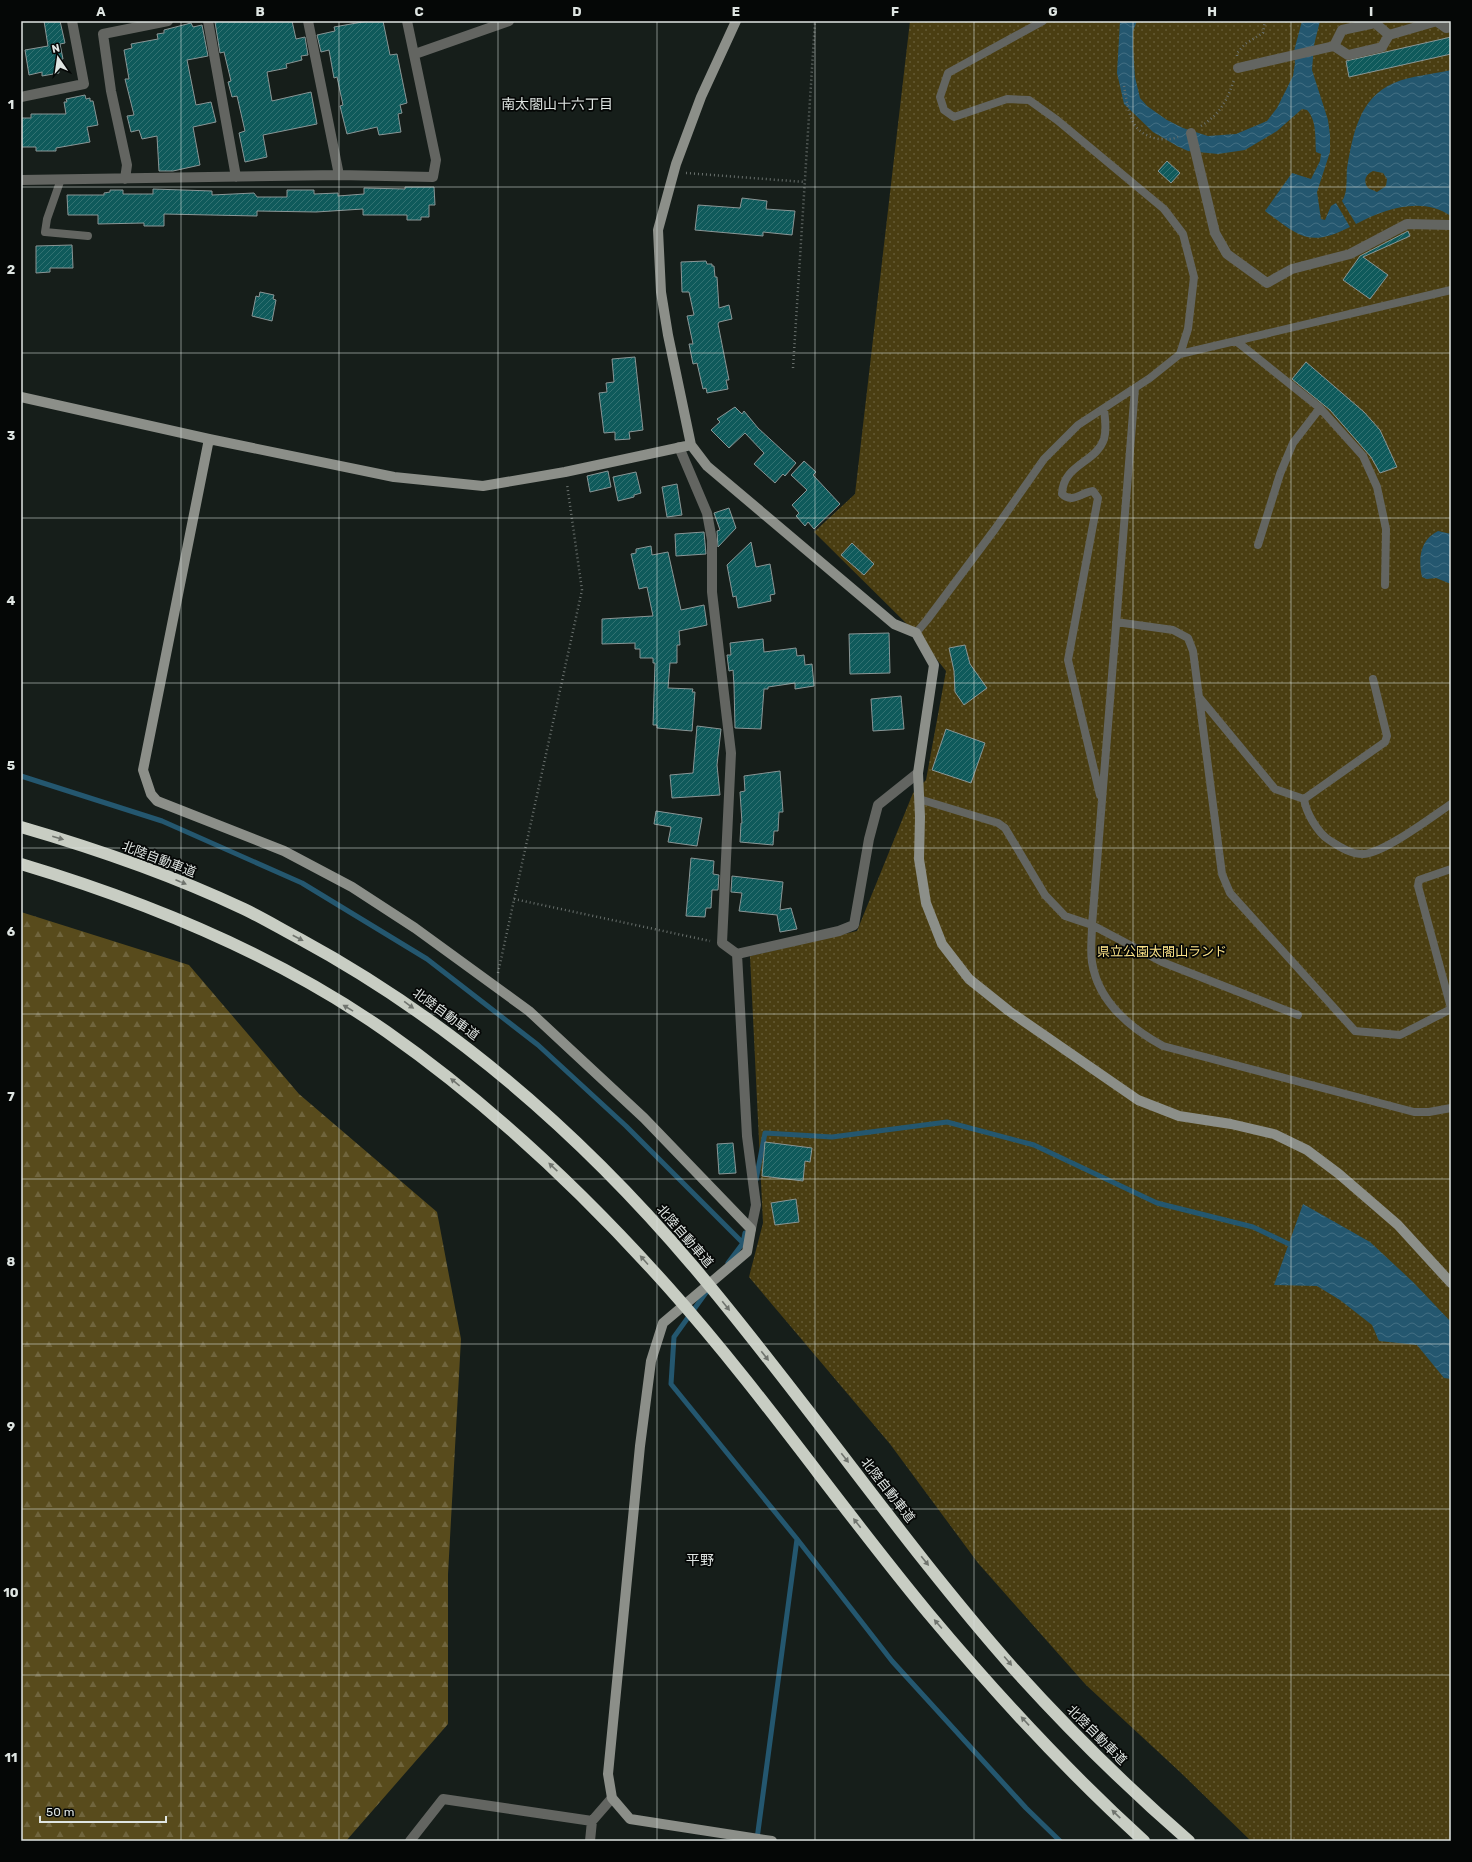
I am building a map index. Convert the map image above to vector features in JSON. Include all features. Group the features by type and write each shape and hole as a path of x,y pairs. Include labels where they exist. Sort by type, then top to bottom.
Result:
{"highway":[{"name":"北陸自動車道","path":"21,827 89,847 168,876 246,910 326,953 404,1000 476,1053 544,1110 602,1166 693,1266 890,1516 1014,1668 1082,1741 1189,1841"},
{"path":"21,864 81,882 143,905 234,944 311,985 383,1029 448,1077 510,1127 566,1179 609,1222 670,1289 719,1347 929,1614 993,1687 1067,1767 1144,1841"}],"street":[{"path":"21,97 84,84 72,21"},
{"path":"125,178 127,165 111,91 103,34 135,24 168,21"},
{"path":"208,21 236,177"},
{"path":"308,21 339,175"},
{"path":"21,180 339,175 432,177 436,160 407,21"},
{"path":"415,54 509,21"},
{"path":"736,21 701,97 674,172 658,230 661,292 691,445 707,466 844,584 894,624 916,633 934,665 918,773 919,859 926,903 942,944 969,979 1008,1010 1138,1100 1179,1116 1231,1124 1274,1134 1307,1150 1339,1174 1398,1225 1451,1283"},
{"path":"1238,68 1334,46 1348,56 1382,47 1389,35 1436,21 1446,28 1451,27"},
{"path":"1334,46 1342,30 1349,28 1375,23 1389,35"},
{"path":"1191,133 1215,233 1227,254 1267,283 1292,270 1350,254 1407,224 1451,225"},
{"path":"21,397 210,439 394,477 483,486 565,472 691,445"},
{"path":"210,439 144,770 151,794 157,801 284,851 352,887 415,928 495,988 529,1011 638,1112 751,1229"},
{"path":"679,447 707,513 712,540 712,592 731,753 722,943 737,954 839,931 854,925 869,839 878,805 918,773"},
{"path":"737,954 747,1136 756,1205 747,1252 663,1323 651,1361 640,1446 608,1774 612,1798 630,1819 772,1841"},
{"path":"590,1841 592,1821 612,1798"},
{"path":"410,1841 443,1799 592,1821"}],"lane":[{"path":"1043,21 948,74 940,97 944,110 954,117 1008,99 1029,100 1057,120 1164,209 1183,234 1194,277 1188,329 1180,354"},
{"path":"61,179 44,232 88,236"},
{"path":"916,633 995,529 1044,459 1078,425 1150,378 1180,354 1451,290"},
{"path":"1236,341 1320,408 1363,456 1377,487 1386,529 1385,585"},
{"path":"1134,388 1092,925 1092,960 1096,979 1104,995 1126,1022 1142,1034 1163,1046 1414,1112 1429,1112 1451,1108"},
{"path":"1102,803 1068,660 1098,498 1094,491 1087,492 1073,499 1066,498 1062,494 1065,477 1100,447 1106,429 1104,408"},
{"path":"1258,545 1280,474 1293,443 1320,408"},
{"path":"1116,622 1173,630 1188,638 1193,651 1222,874 1230,893 1355,1031 1400,1035 1451,1009 1418,886 1420,880 1451,869"},
{"path":"1304,800 1385,742 1387,736 1372,679"},
{"path":"1199,697 1275,789 1304,800"},
{"path":"919,799 998,823 1005,828 1045,895 1065,916 1092,925 1162,962 1298,1015"},
{"path":"1304,800 1305,807 1323,836 1345,850 1364,854 1379,851 1451,804"}],"path":[{"path":"793,368 815,21"},
{"path":"1124,86 1128,107 1137,128 1154,138 1160,139 1171,140 1191,133 1209,121 1224,106 1238,68 1237,53 1245,44 1264,33 1265,21"},
{"path":"674,172 805,182"},
{"path":"495,988 582,590 565,472"},
{"path":"514,899 722,943"}],"green space":[{"name":"県立公園太閤山ランド","path":"910,21 1451,21 1451,1841 1251,1841 1180,1772 1086,1685 978,1563 890,1444 749,1277 763,1223 750,956 857,931 913,793 926,780 946,671 916,633 814,532 855,494"},
{"path":"21,912 189,965 299,1094 437,1212 461,1339 448,1574 448,1724 346,1841 21,1841"}],"water":[{"path":"1120,21 1137,21 1133,31 1133,49 1135,77 1140,98 1147,106 1167,120 1183,128 1208,136 1236,134 1267,121 1277,108 1293,76 1295,63 1294,51 1302,21 1320,21 1314,45 1312,70 1328,120 1330,152 1317,192 1321,219 1325,220 1331,206 1336,203 1350,227 1324,237 1314,238 1296,233 1265,211 1292,173 1311,179 1320,161 1321,154 1316,152 1314,124 1307,110 1302,109 1277,131 1245,150 1218,154 1188,151 1153,132 1124,104 1117,73"},
{"path":"1451,70 1451,216 1439,210 1428,207 1403,207 1379,214 1356,224 1342,201 1346,190 1347,168 1352,142 1355,130 1365,108 1382,90 1394,83","holes":["1373,171 1383,173 1387,179 1386,186 1377,192 1368,188 1365,181 1368,174"]},
{"path":"1438,531 1451,534 1451,584 1436,578 1427,579 1422,577 1420,563 1424,544 1427,539"},
{"path":"1303,1204 1370,1242 1413,1282 1451,1322 1451,1379 1444,1378 1417,1345 1379,1341 1372,1325 1340,1300 1317,1286 1274,1285"}],"building":[{"path":"44,21 60,21 65,43 60,44 63,59 58,60 59,73 42,76 42,72 29,75 25,50 48,46"},
{"path":"292,21 296,39 305,37 308,55 301,56 302,60 286,64 287,68 267,72 272,101 311,92 317,124 263,135 267,157 245,162 239,133 245,131 237,96 232,97 228,82 231,81 224,52 220,53 215,22"},
{"path":"368,21 383,21 390,55 397,54 407,103 400,105 402,113 398,114 401,132 379,135 377,127 347,134 340,106 343,105 337,77 334,78 329,50 321,52 317,35 335,31 334,27"},
{"path":"191,23 193,27 202,25 208,56 187,60 196,105 211,102 216,122 193,127 200,165 173,171 159,171 157,136 142,139 139,130 131,132 127,116 134,115 125,79 129,79 124,50 132,48 131,44 158,39 157,34 164,33 164,30"},
{"path":"1451,37 1451,54 1349,77 1346,61"},
{"path":"85,95 86,99 90,98 90,101 93,101 98,125 87,127 90,142 56,148 56,151 36,151 36,147 21,147 21,118 31,118 31,114 66,114 64,102 67,102 66,99"},
{"path":"1167,161 1180,173 1171,183 1158,171"},
{"path":"405,187 434,187 435,205 429,205 429,217 421,217 421,220 407,220 407,215 363,215 363,209 316,212 257,211 257,216 164,214 164,226 144,226 144,223 98,224 98,215 68,215 67,195 104,195 104,193 110,192 110,190 123,190 123,194 153,194 153,189 212,191 212,195 254,193 257,197 287,197 287,190 314,190 314,194 338,193 338,196 364,194 364,188 405,189"},
{"path":"742,198 767,201 766,209 795,211 792,235 763,232 763,236 695,230 698,205 740,208"},
{"path":"1408,231 1410,236 1363,257 1388,275 1370,299 1343,280 1360,256"},
{"path":"72,245 73,268 50,268 50,272 36,273 36,246"},
{"path":"706,261 707,264 712,264 712,266 714,266 715,277 717,277 719,308 729,305 732,319 719,322 718,324 729,380 726,380 728,389 707,393 706,388 703,389 697,363 693,364 689,344 693,344 687,316 694,315 689,292 682,292 681,262"},
{"path":"260,292 274,295 273,299 276,300 272,321 252,316 256,296 259,297"},
{"path":"635,357 643,430 629,432 630,439 615,440 615,432 604,433 599,393 607,392 606,383 614,382 612,359"},
{"path":"1306,362 1364,412 1380,430 1397,467 1380,473 1371,457 1330,410 1292,379"},
{"path":"735,407 742,414 744,411 758,428 796,463 785,476 783,474 775,483 754,464 764,453 745,433 729,448 711,430 720,422 717,419"},
{"path":"804,461 816,472 813,475 840,504 814,529 808,522 805,526 796,516 799,513 792,505 807,490 791,475"},
{"path":"608,471 611,487 590,492 587,476"},
{"path":"636,472 641,493 634,495 634,497 618,501 613,477"},
{"path":"677,484 682,515 667,517 662,487"},
{"path":"729,508 736,528 718,547 717,531 720,530 714,513"},
{"path":"704,532 706,554 676,556 675,534"},
{"path":"751,542 756,567 770,564 775,594 770,595 771,601 738,608 736,596 733,597 727,565"},
{"path":"852,543 874,564 864,575 841,555"},
{"path":"651,546 652,555 668,552 681,610 704,605 707,625 679,631 680,645 677,645 677,663 670,663 668,688 693,689 692,692 695,692 692,731 657,728 657,725 653,725 655,663 653,663 653,658 640,658 640,649 635,649 635,643 602,644 602,619 653,616 647,587 639,589 631,554 636,553 636,549"},
{"path":"889,633 890,673 850,674 849,634"},
{"path":"763,639 764,652 796,648 797,656 804,655 805,665 812,664 814,686 795,689 795,683 768,687 768,689 764,689 761,729 735,728 733,670 729,671 727,655 731,655 730,643"},
{"path":"965,645 970,664 987,688 964,705 955,692 954,671 949,648"},
{"path":"901,696 904,729 873,731 871,699"},
{"path":"697,726 721,729 717,765 720,795 672,798 670,775 693,773"},
{"path":"946,729 985,743 971,783 932,770"},
{"path":"780,771 783,812 779,812 778,831 774,831 773,845 740,842 742,823 740,792 745,791 744,776"},
{"path":"656,811 702,818 697,846 668,842 671,827 654,824"},
{"path":"691,858 714,861 713,874 719,875 718,890 712,890 711,908 706,908 705,917 686,916"},
{"path":"732,876 783,882 780,910 791,908 797,929 780,932 777,915 739,911 742,893 731,892"},
{"path":"765,1142 812,1148 810,1162 805,1161 803,1181 762,1176"},
{"path":"733,1143 736,1173 719,1174 717,1144"},
{"path":"796,1199 799,1222 775,1225 771,1203"}],"waterway":[{"path":"21,776 162,821 302,883 427,959 538,1045 626,1126 743,1243"},
{"path":"756,1180 765,1133 832,1137 947,1122 1034,1145 1157,1203 1253,1227 1289,1244"},
{"path":"728,1263 743,1243 745,1233"},
{"path":"710,1287 674,1337 671,1384 797,1539 892,1661 1026,1808 1060,1841"},
{"path":"757,1839 797,1539"}],"district":[{"name":"南太閤山十六丁目","path":"557,104"},
{"name":"平野","path":"700,1560"}]}
